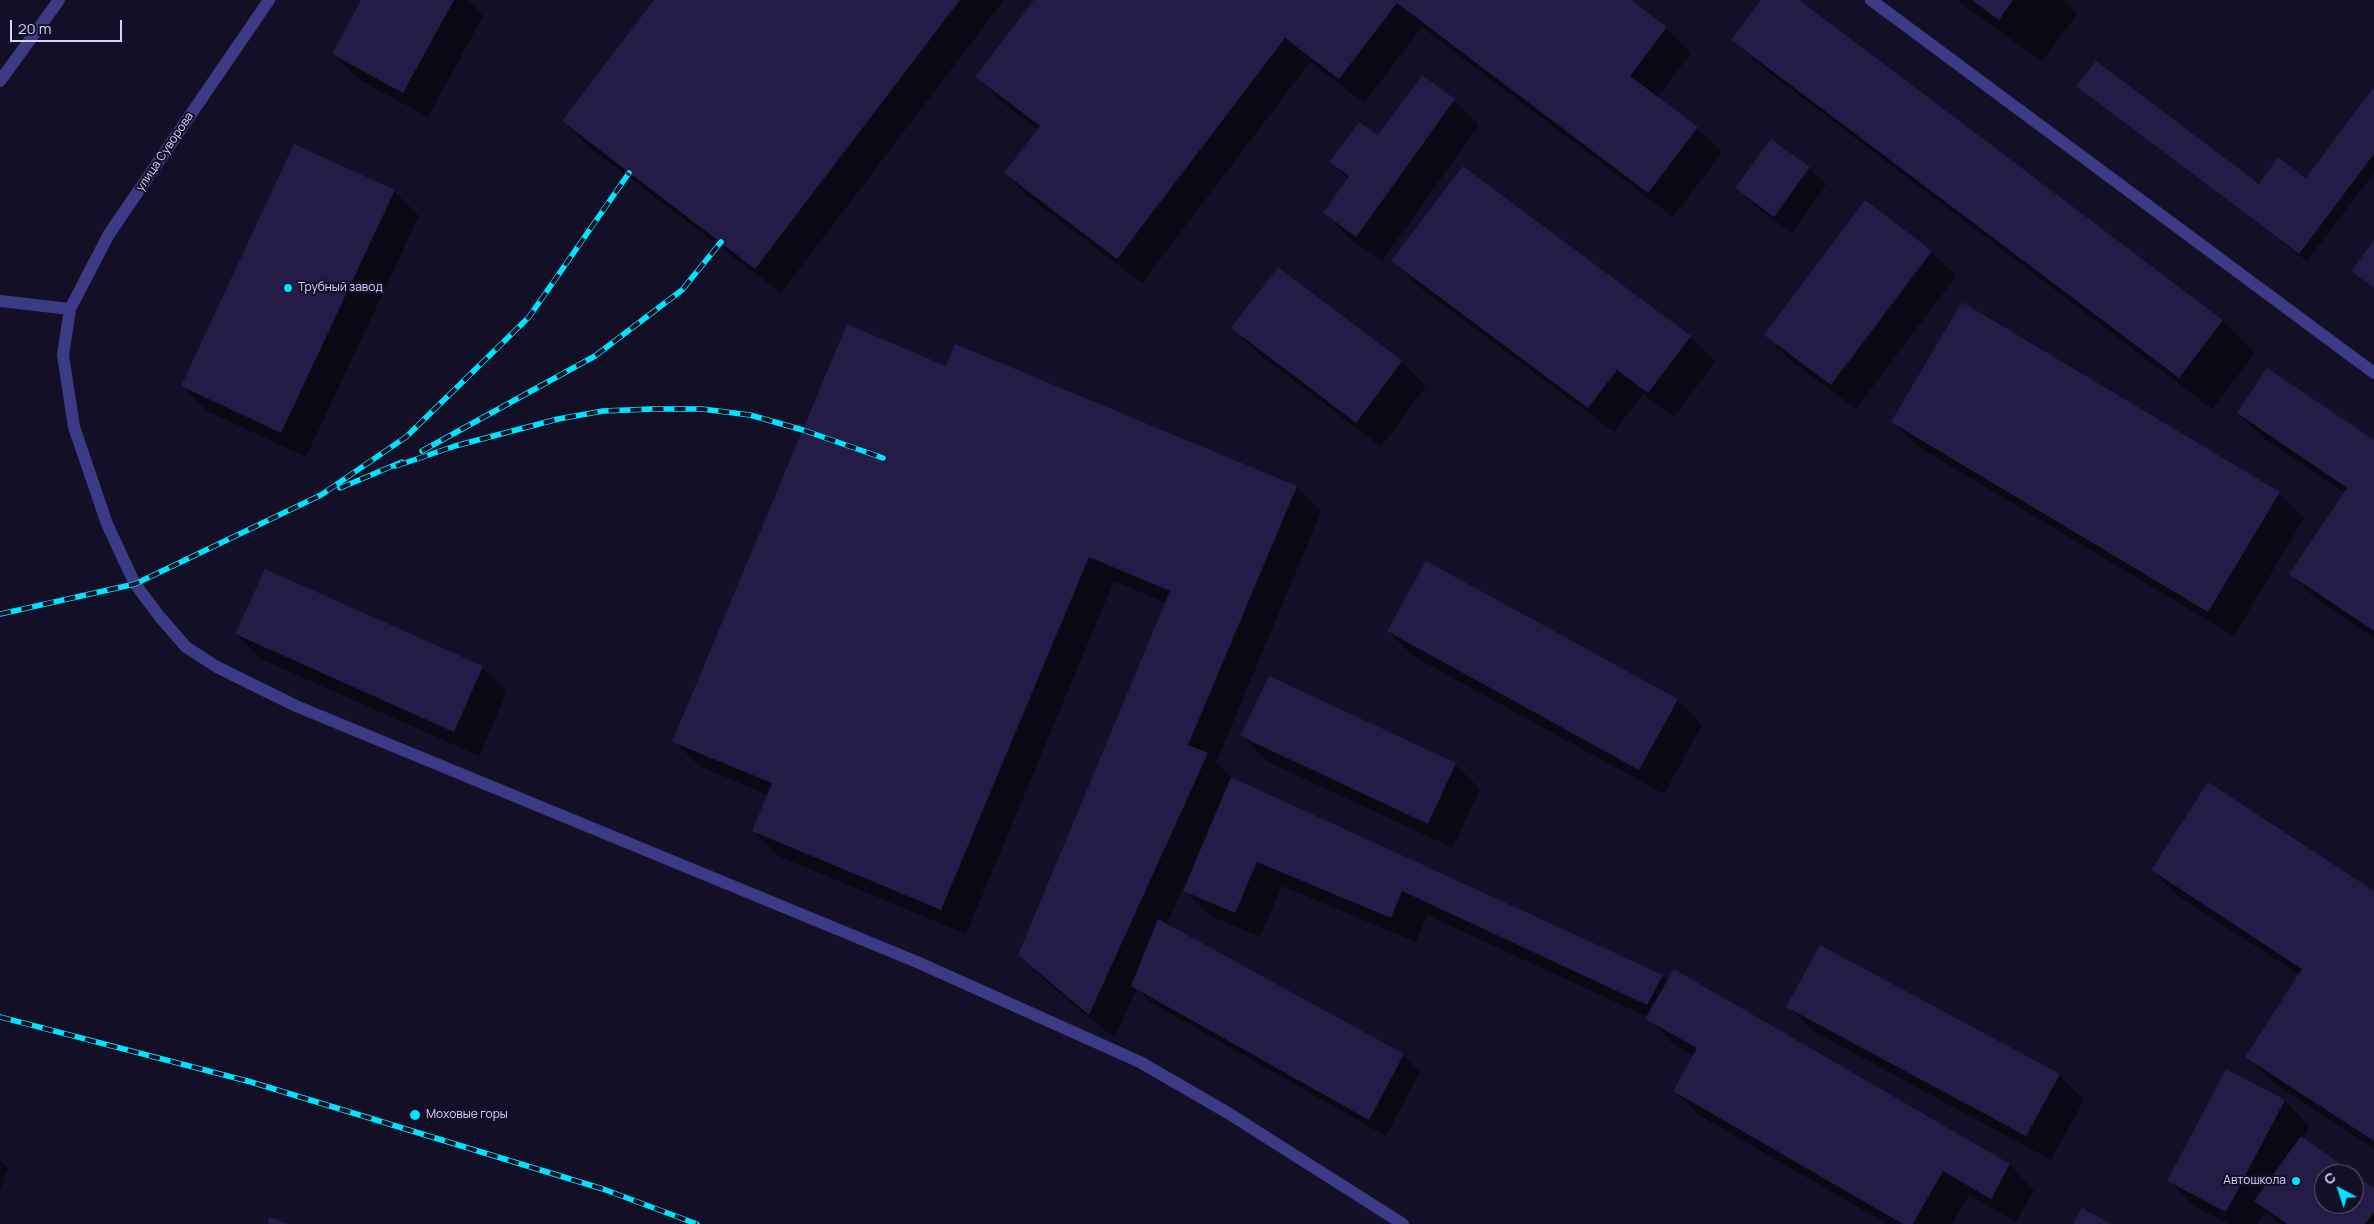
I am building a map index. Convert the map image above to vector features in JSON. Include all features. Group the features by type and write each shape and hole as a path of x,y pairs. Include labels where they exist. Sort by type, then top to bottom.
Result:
{"street":[{"path":"0,80 59,0"},
{"name":"улица Суворова","path":"269,0 109,234 70,309 63,355 74,427 107,524 135,584 160,618 186,647 217,667 296,706 917,962 1140,1062 1228,1113 1404,1224"},
{"path":"1871,0 2374,372"},
{"path":"0,301 70,309"}],"building":[{"path":"361,0 454,0 403,93 332,54"},
{"path":"654,0 960,0 755,269 562,121"},
{"path":"1034,0 1631,0 1667,27 1630,76 1698,127 1648,193 1397,3 1339,79 1285,38 1117,259 1004,173 1040,126 975,77"},
{"path":"1761,0 1799,0 2223,320 2179,378 1731,40"},
{"path":"1972,0 2013,0 1999,20"},
{"path":"2096,61 2259,184 2278,157 2306,178 2374,87 2374,154 2299,254 2076,86"},
{"path":"1422,75 1455,99 1356,237 1323,213 1349,176 1329,162 1359,122 1378,135"},
{"path":"1771,139 1810,167 1774,217 1735,188"},
{"name":"Трубный завод","path":"294,144 395,190 281,433 181,386"},
{"path":"1463,166 1691,336 1648,393 1617,370 1588,408 1391,261"},
{"path":"1865,200 1932,251 1831,385 1764,335"},
{"path":"2374,240 2374,288 2351,271"},
{"path":"1278,267 1402,361 1356,423 1231,328"},
{"path":"1962,302 2280,492 2208,612 1891,422"},
{"path":"847,324 946,366 955,344 1297,486 1188,745 1208,753 1089,1015 1018,955 1170,591 1089,557 941,910 752,831 772,783 672,742"},
{"path":"2267,368 2374,440 2374,631 2289,574 2347,488 2237,413"},
{"path":"1426,561 1678,699 1639,770 1387,631"},
{"path":"265,569 483,666 454,732 235,634"},
{"path":"1269,676 1456,763 1428,824 1240,736"},
{"path":"1231,777 1663,975 1647,1005 1402,891 1391,918 1257,862 1235,913 1183,891"},
{"path":"2208,782 2374,891 2374,1141 2245,1057 2302,969 2151,870"},
{"path":"1158,919 1404,1054 1369,1120 1131,986"},
{"path":"1820,945 2060,1074 2026,1136 1786,1007"},
{"path":"1674,969 2010,1164 1991,1199 1943,1171 1913,1224 1903,1224 1673,1091 1697,1048 1645,1019"},
{"path":"2226,1069 2285,1100 2226,1212 2167,1181"},
{"name":"Автошкола","path":"2301,1136 2340,1164 2314,1164 2314,1214 2364,1214 2364,1181 2374,1188 2374,1212 2365,1224 2287,1224 2254,1201"},
{"path":"2082,1208 2111,1224 2073,1224"},
{"path":"269,1217 290,1224 268,1224"}],"railway":[{"path":"0,614 135,584 321,495 406,437 529,317 629,173"},
{"path":"422,451 595,356 682,290 721,242"},
{"path":"396,466 455,446 558,419 603,411 652,409 702,409 750,415 803,430 883,458"},
{"path":"340,488 402,462"},
{"path":"0,1017 251,1082 603,1189 697,1224"}],"place":[{"name":"Трубный завод","path":"288,288"},
{"name":"Моховые горы","path":"415,1115"},
{"name":"Автошкола","path":"2296,1181"}]}
